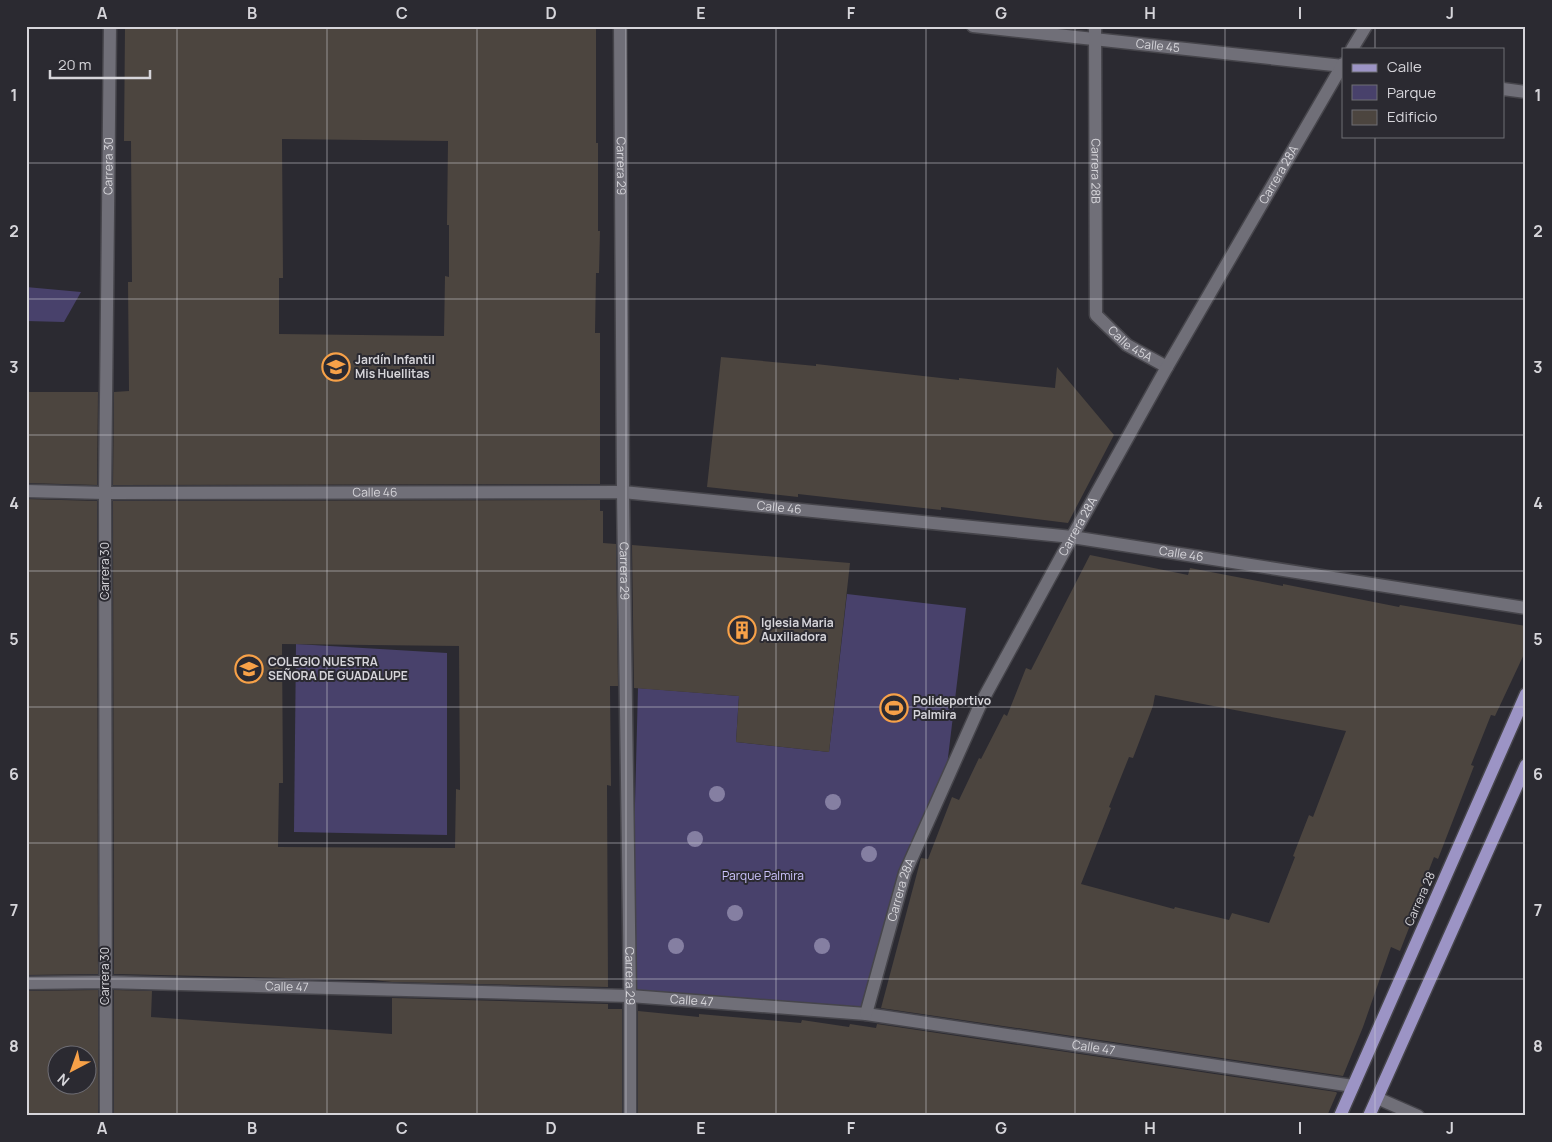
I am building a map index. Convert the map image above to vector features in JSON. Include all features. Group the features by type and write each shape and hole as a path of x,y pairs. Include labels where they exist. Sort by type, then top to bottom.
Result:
{"main road":[{"name":"Carrera 28","path":"1340,1116 1526,694"},
{"path":"1369,1116 1526,765"}],"street":[{"name":"Carrera 30","path":"106,1116 105,493 110,26"},
{"name":"Carrera 29","path":"620,26 630,1116"},
{"name":"Calle 45","path":"973,26 1342,65"},
{"name":"Carrera 28B","path":"1095,26 1096,315"},
{"path":"1353,48 1366,26"},
{"name":"Carrera 28A","path":"866,1014 905,873 981,703 1167,367 1342,67"},
{"path":"1504,89 1526,92"},
{"name":"Calle 45A","path":"1096,315 1127,345 1167,367"},
{"name":"Calle 46","path":"26,491 105,493 623,492 1072,537 1526,608"},
{"name":"Calle 47","path":"26,983 105,982 630,996 866,1014 1353,1086"},
{"path":"1377,1098 1418,1116"}],"green space":[{"path":"26,287 81,292 64,322 26,321"},
{"name":"Parque Palmira","path":"847,594 966,608 947,766 905,873 866,1014 630,996 638,688 739,696 736,742 829,752"},
{"path":"296,644 447,653 447,835 294,832"}],"building":[{"path":"125,26 596,26 596,143 598,143 598,231 600,231 599,273 596,273 595,333 600,333 600,484 113,485 114,392 129,391 128,282 132,282 131,141 124,141","holes":["282,139 448,141 447,225 449,225 449,277 445,276 444,336 279,334 279,278 283,278"]},
{"path":"721,357 816,366 816,364 959,380 959,378 1055,388 1057,367 1114,435 1068,523 941,507 941,510 798,494 798,497 707,487"},
{"path":"26,392 98,392 97,485 26,483"},
{"path":"26,499 97,501 98,974 26,975"},
{"path":"600,500 600,511 603,511 603,543 616,544 618,686 610,686 611,786 607,785 608,987 114,974 113,501","holes":["282,644 459,646 460,790 456,789 455,848 278,847 279,783 283,783"]},
{"name":"Iglesia Maria Auxiliadora","path":"632,545 850,563 829,752 736,742 739,696 634,688"},
{"path":"1090,555 1188,575 1190,568 1399,607 1400,605 1526,626 1526,650 1495,716 1491,715 1471,765 1474,766 1438,859 1434,857 1400,951 1391,947 1363,1027 1343,1076 881,1008 921,858 928,859 952,797 959,800 979,758 981,759 1004,714 1007,716 1026,668 1031,670","holes":["1155,695 1346,731 1313,817 1309,815 1269,923 1232,913 1229,920 1175,907 1174,909 1081,884 1129,757 1133,758 1153,706"]},
{"path":"98,990 98,1044 48,1044 48,1094 98,1094 98,1116 26,1116 26,991"},
{"path":"114,990 152,991 151,1017 392,1034 392,998 608,1004 608,1009 622,1009 622,1116 114,1116"},
{"path":"638,1011 699,1017 699,1014 801,1023 802,1020 849,1027 850,1024 876,1028 877,1024 1337,1093 1327,1116 638,1116"}],"place":[{"name":"Jardín Infantil Mis Huellitas","path":"336,367"},
{"name":"Iglesia Maria Auxiliadora","path":"742,630"},
{"name":"COLEGIO NUESTRA SEÑORA DE GUADALUPE","path":"249,669"},
{"name":"Polideportivo Palmira","path":"894,708"}]}
